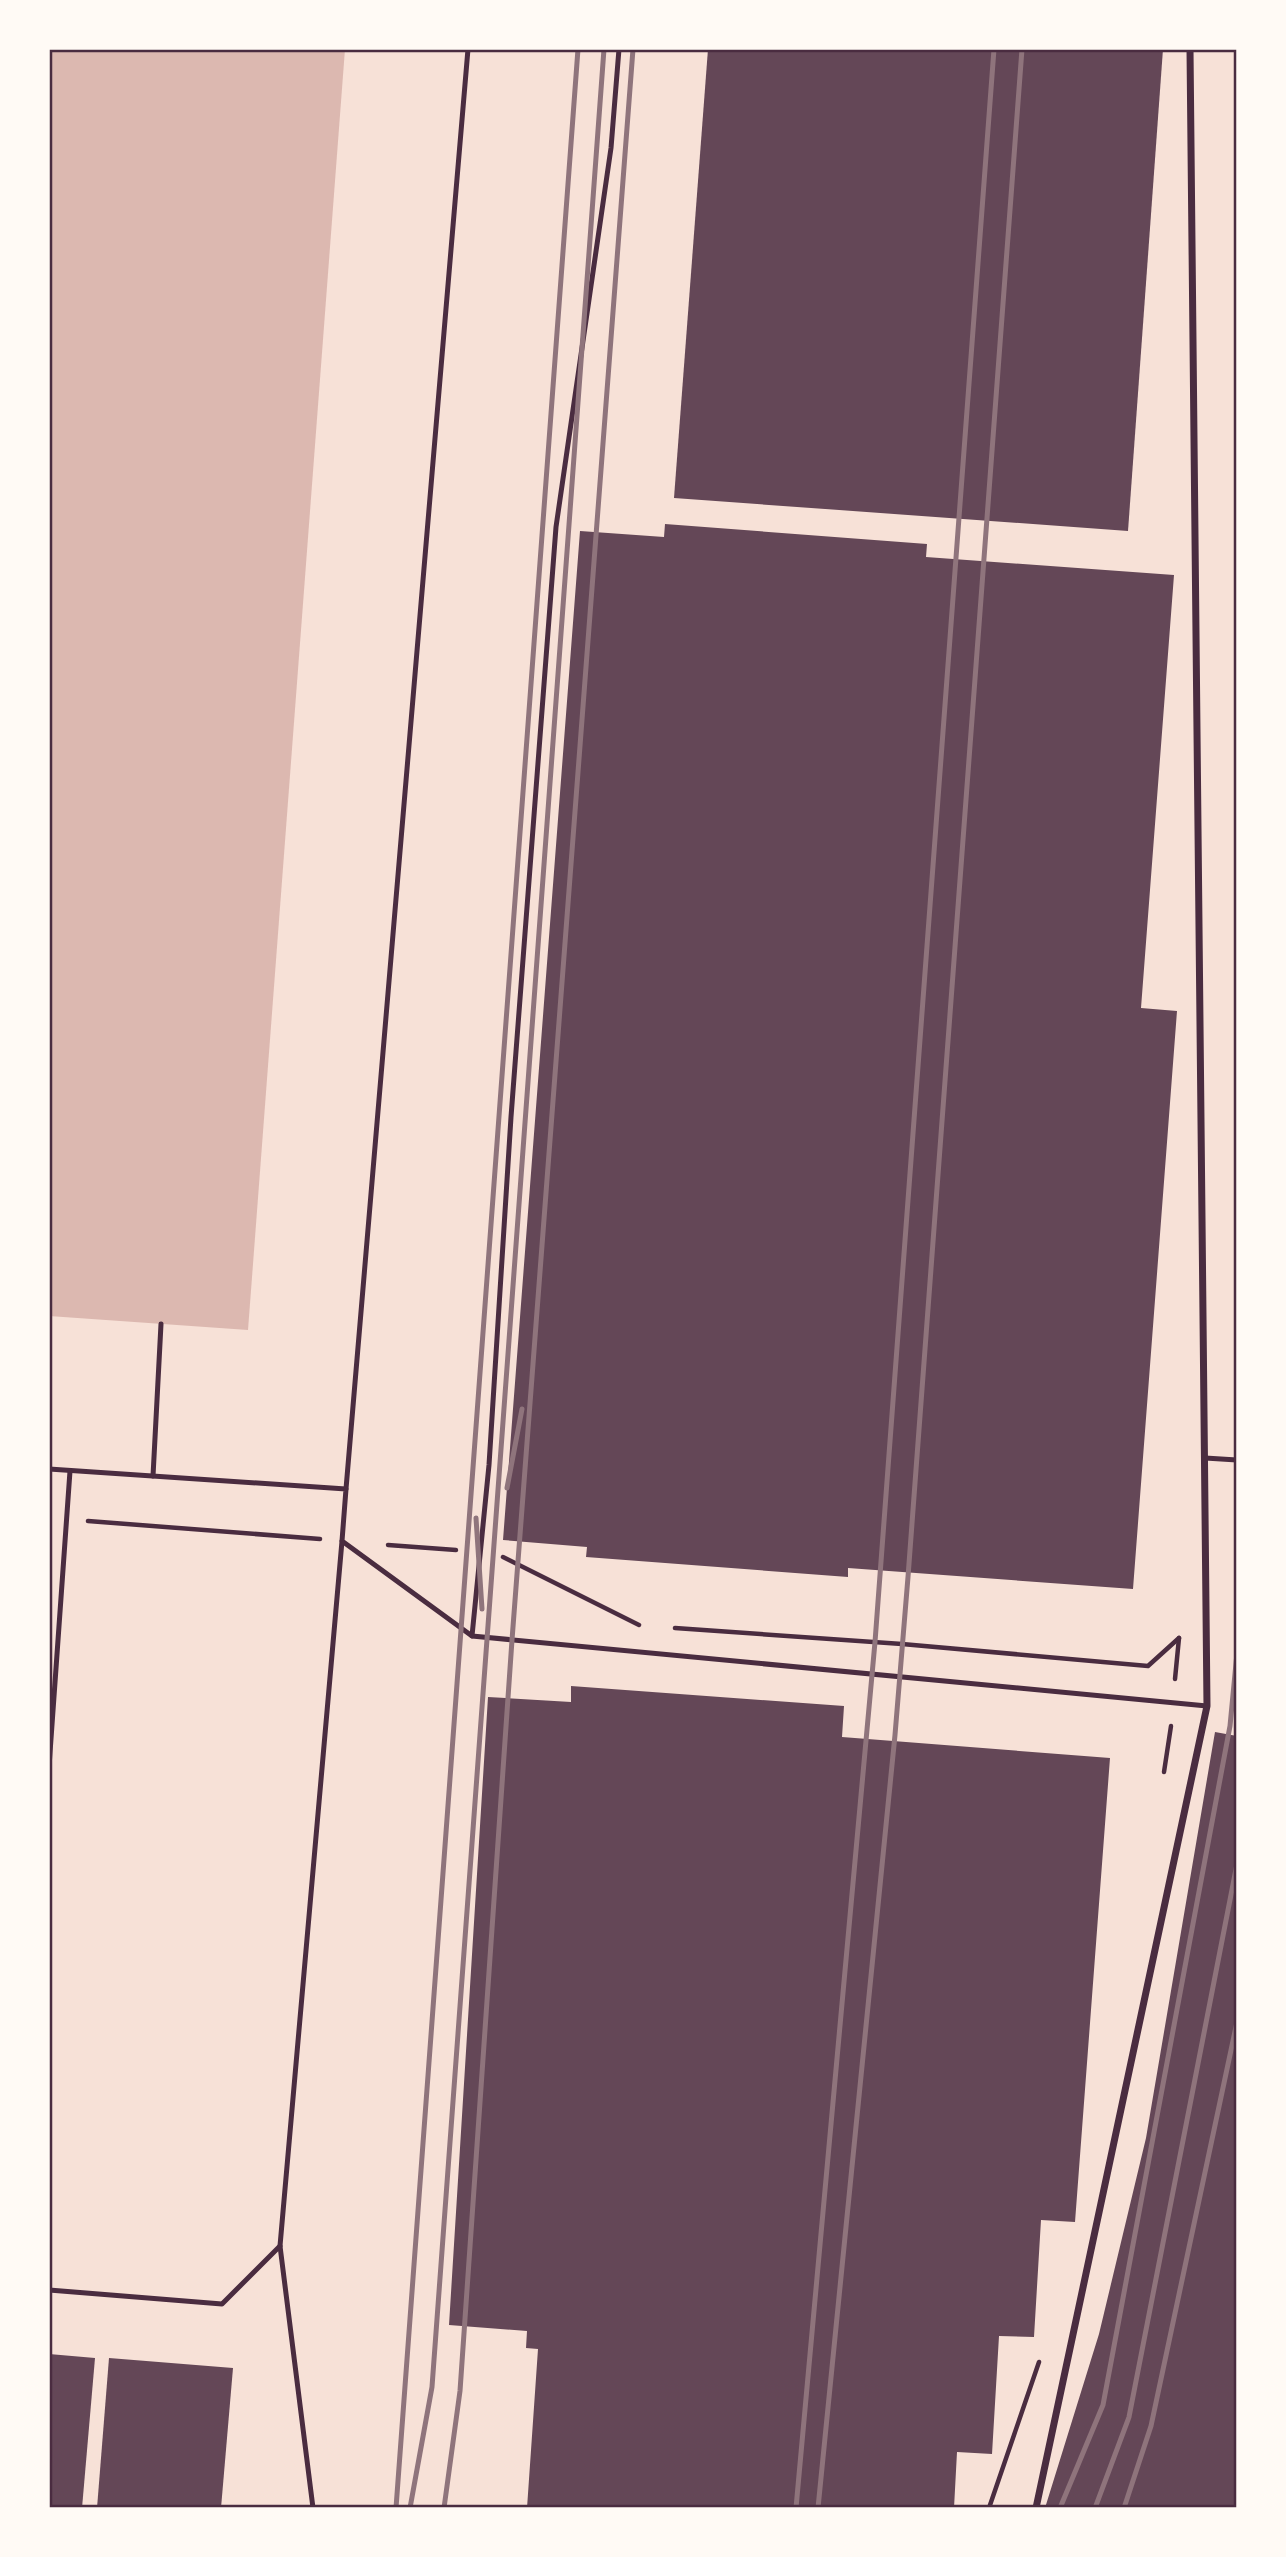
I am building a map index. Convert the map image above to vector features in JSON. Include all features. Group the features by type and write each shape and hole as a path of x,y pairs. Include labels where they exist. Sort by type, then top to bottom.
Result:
{"street":[{"path":"1036,2508 1207,1706 1190,49"}],"lane":[{"path":"313,2508 280,2246 468,49"},
{"path":"472,1636 489,1465 511,1117 556,527 611,148 619,49"},
{"path":"153,1476 161,1324"},
{"path":"1205,1458 1237,1460"},
{"path":"49,1469 346,1489"},
{"path":"49,1767 70,1471"},
{"path":"342,1541 472,1636 1207,1706"},
{"path":"49,2290 222,2304 280,2246"}],"path":[{"path":"67,1520 494,1553 637,1625 650,1626"},
{"path":"1163,1783 1180,1626"},
{"path":"664,1627 916,1645 1148,1666 1179,1638"},
{"path":"989,2508 1039,2360"}],"shaded area":[{"path":"49,49 345,49 248,1330 49,1316"}],"building":[{"path":"708,49 1163,49 1128,531 674,498"},
{"path":"665,524 927,544 926,557 1174,575 1141,1008 1177,1011 1133,1589 848,1568 848,1577 586,1557 587,1547 503,1540 580,531 664,537"},
{"path":"571,1686 844,1706 842,1737 1110,1758 1075,2222 1041,2220 1034,2337 999,2336 992,2454 957,2452 954,2508 527,2508 538,2349 526,2348 527,2331 449,2325 488,1697 571,1702"},
{"path":"1215,1732 1237,1736 1237,2508 1045,2508 1099,2334 1146,2138"},
{"path":"49,2354 95,2358 82,2508 49,2508"},
{"path":"109,2358 233,2368 221,2508 97,2508"}],"railway":[{"path":"396,2508 578,49"},
{"path":"410,2508 432,2387 604,49"},
{"path":"444,2508 460,2391 512,1640 633,49"},
{"path":"796,2508 875,1642 994,49"},
{"path":"818,2508 895,1735 1022,49"},
{"path":"507,1488 522,1409"},
{"path":"476,1518 482,1609"},
{"path":"1060,2508 1103,2405 1230,1726 1237,1653"},
{"path":"1095,2508 1129,2417 1237,1864"},
{"path":"1124,2508 1151,2426 1237,2022"}]}
